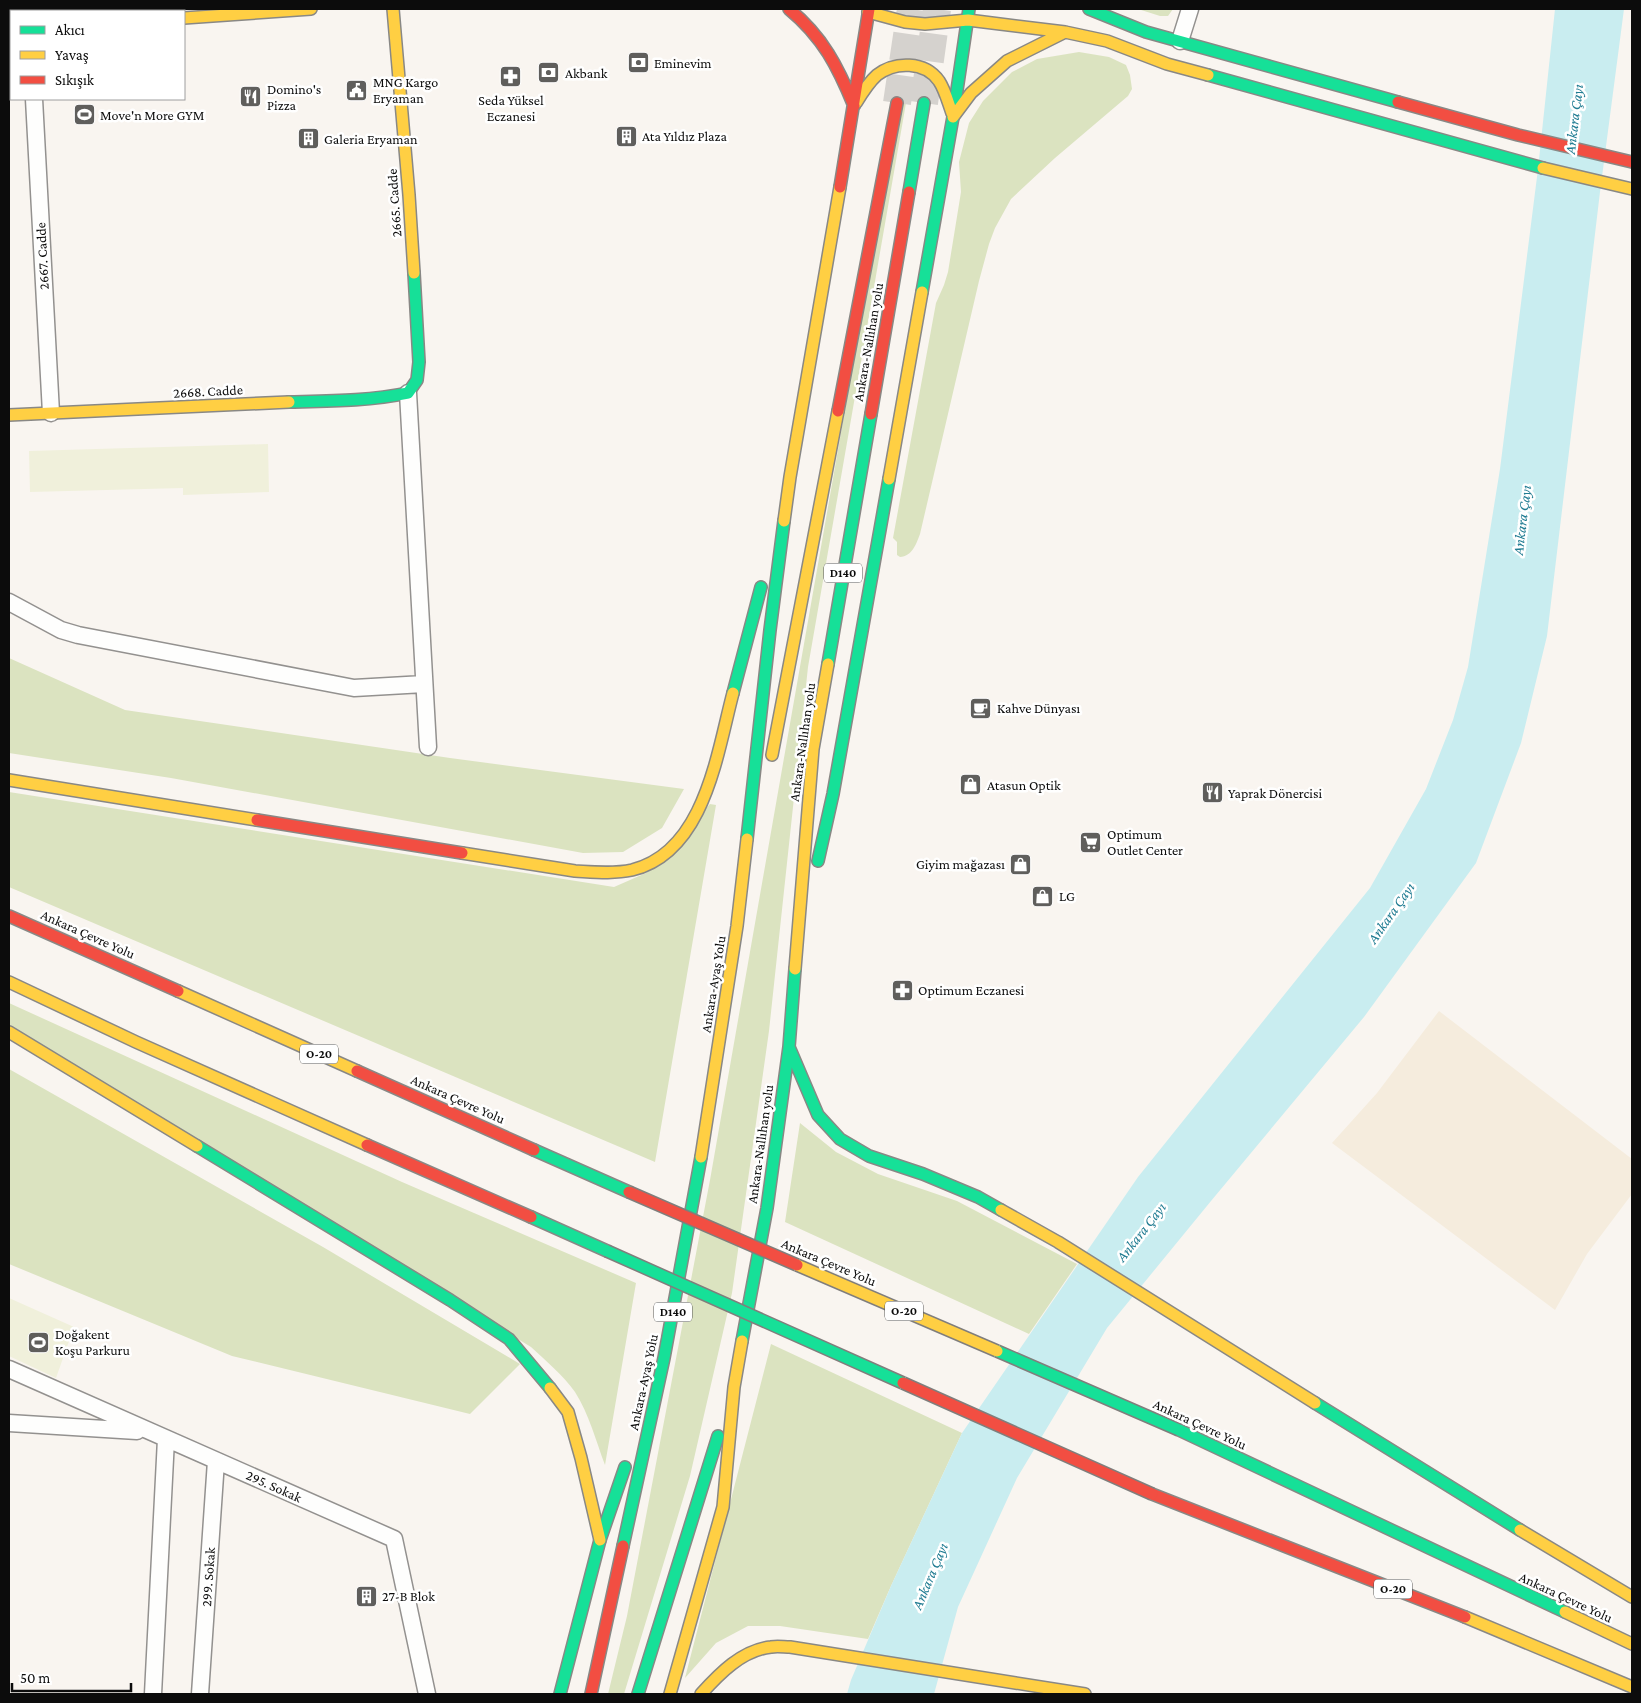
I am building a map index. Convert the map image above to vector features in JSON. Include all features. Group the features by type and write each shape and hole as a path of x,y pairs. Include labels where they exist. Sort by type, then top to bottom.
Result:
{"main road":[{"path":"185,18 311,9"},
{"name":"2665. Cadde","path":"393,9 409,195 419,362 417,380 408,393"},
{"path":"790,9 816,32 829,51 843,78 854,106"},
{"path":"857,9 869,10 905,22 918,24 944,23 969,14 1174,52 1632,162"},
{"path":"1090,9 1146,32 1174,52 1517,162 1630,189"},
{"path":"737,926 770,630 790,477 834,232 869,10"},
{"path":"796,962 833,794 953,117 961,54 969,14"},
{"path":"953,117 971,93 1007,61 1065,32"},
{"path":"854,106 866,85 880,72 910,64 926,69 938,79 946,95 953,117"},
{"name":"Ankara-Nallıhan yolu","path":"769,770 898,103"},
{"name":"Ankara-Nallıhan yolu","path":"734,1387 767,1208 788,1047 813,749 924,103"},
{"name":"2668. Cadde","path":"9,415 388,398 408,393"},
{"path":"9,780 575,871 610,872 632,870 648,864 664,854 679,840 692,822 712,772 790,477"},
{"name":"D140","path":"737,926 763,800"},
{"name":"Ankara Çevre Yolu","path":"9,916 629,1192 1180,1430 1632,1644"},
{"name":"Ankara-Ayaş Yolu","path":"591,1694 664,1358 698,1177 737,926"},
{"name":"O-20","path":"9,982 136,1042 1152,1494 1482,1624 1632,1687"},
{"path":"9,1032 450,1300 509,1339 568,1412 600,1540"},
{"path":"788,1047 818,1115 840,1139 869,1156 923,1174 978,1197 1058,1242 1458,1493 1632,1597"},
{"path":"635,1440 664,1358"},
{"path":"670,1694 723,1507 734,1387"},
{"name":"D140","path":"638,1694 678,1561 734,1387"},
{"path":"560,1694 600,1540 628,1458"},
{"path":"701,1694 729,1666 748,1654 769,1648 790,1647 1084,1694"}],"street":[{"path":"1174,52 1190,9"},
{"name":"2667. Cadde","path":"34,100 51,414"},
{"path":"408,393 428,746"},
{"path":"9,602 61,630 98,639 354,688 424,684"},
{"name":"295. Sokak","path":"9,1369 394,1539 427,1694"},
{"path":"9,1423 150,1432"},
{"path":"153,1694 166,1438"},
{"name":"299. Sokak","path":"200,1694 216,1461"}],"shaded area":[{"path":"1439,1011 1632,1159 1632,1194 1587,1254 1555,1310 1332,1143 1377,1093"}],"green space":[{"path":"9,9 114,9 10,10 9,20"},
{"path":"1138,9 1173,9 1168,16 1160,16"},
{"path":"1079,52 1109,57 1126,65 1132,89 1128,96 1055,158 1011,199 995,228 979,281 920,534 911,552 900,557 897,555 897,542 893,538 936,303 948,272 961,192 959,162 969,123 983,101 1012,72 1037,59"},
{"path":"899,102 906,103 808,667 769,1031 732,1293 690,1476 624,1694 608,1694 627,1616 710,1180"},
{"path":"268,444 269,492 183,495 183,488 30,492 29,451"},
{"path":"9,658 125,710 450,758 684,789 662,828 623,852 583,853 171,778 9,753"},
{"path":"9,792 614,887 646,873 710,804 716,805 655,1162 9,887"},
{"path":"9,1003 402,1182 636,1283 605,1465 588,1418 575,1392 560,1374 531,1347 9,1027"},
{"path":"9,1069 323,1247 520,1364 470,1414 232,1356 9,1264"},
{"path":"800,1123 836,1152 878,1174 957,1201 1077,1264 1029,1334 785,1222"},
{"name":"Doğakent Koşu Parkuru","path":"9,1298 74,1327 56,1378 9,1356"},
{"path":"771,1344 962,1433 868,1639 780,1626 748,1626 716,1643 685,1678"}],"water":[{"name":"Ankara Çayı","path":"1555,9 1624,9 1600,192 1547,636 1521,743 1476,863 1364,1017 1107,1328 1017,1478 958,1607 934,1694 847,1694 851,1680 891,1586 962,1433 1138,1177 1370,888 1426,789 1453,720 1468,667 1500,469 1538,169"}],"tunnel":[{"path":"897,103 911,9"},
{"path":"924,103 937,9"}],"traffic: fast":[{"path":"922,292 953,117 969,9"},
{"path":"1089,9 1146,32 1398,102"},
{"path":"1208,75 1543,168"},
{"path":"909,192 924,103"},
{"path":"289,402 364,399 408,393 417,380 419,362 414,273"},
{"path":"828,664 871,414"},
{"path":"818,861 833,794 889,479"},
{"path":"747,839 784,521"},
{"path":"733,693 761,587"},
{"path":"742,1341 767,1208 789,1047 795,969"},
{"path":"789,1047 818,1115 840,1139 869,1156 923,1174 978,1197 1001,1210"},
{"path":"197,1146 450,1300 509,1339 550,1388"},
{"path":"534,1150 629,1192"},
{"path":"623,1546 664,1358 701,1157"},
{"path":"531,1217 607,1251"},
{"path":"607,1251 903,1383"},
{"path":"997,1351 1179,1430"},
{"path":"1315,1403 1520,1530"},
{"path":"1179,1430 1565,1612"},
{"path":"638,1694 718,1436"},
{"path":"560,1694 600,1540 625,1467"}],"traffic: slow":[{"path":"185,18 311,9"},
{"path":"393,9 414,273"},
{"path":"868,12 905,22 925,24 968,20"},
{"path":"968,20 1065,32 1107,41 1167,64 1208,75"},
{"path":"953,117 971,93 1007,61 1065,32"},
{"path":"856,103 868,85 884,70 901,65 910,65 933,74 945,92 952,113"},
{"path":"1543,168 1632,189"},
{"path":"784,521 840,187"},
{"path":"889,479 922,292"},
{"path":"9,415 289,402"},
{"path":"772,755 838,411"},
{"path":"795,969 813,749 828,664"},
{"path":"462,853 575,871 597,872 632,870 657,860 676,843 692,822 704,797 721,743 733,693"},
{"path":"9,780 257,820"},
{"path":"701,1157 737,926 747,839"},
{"path":"9,982 136,1042 367,1145"},
{"path":"178,991 357,1071"},
{"path":"9,1032 197,1146"},
{"path":"1001,1210 1058,1242 1315,1403"},
{"path":"797,1265 997,1351"},
{"path":"670,1694 723,1507 734,1387 742,1341"},
{"path":"550,1388 568,1412 600,1540"},
{"path":"1520,1530 1632,1597"},
{"path":"1565,1612 1632,1644"},
{"path":"1465,1617 1632,1687"},
{"path":"701,1694 732,1664 750,1653 771,1647 790,1647 1085,1694"}],"traffic: jam":[{"path":"789,9 811,30 828,53 842,78 854,106"},
{"path":"840,187 869,9"},
{"path":"1398,102 1518,135 1632,162"},
{"path":"838,411 897,103"},
{"path":"871,414 909,192"},
{"path":"257,820 462,853"},
{"path":"9,916 178,991"},
{"path":"357,1071 534,1150"},
{"path":"367,1145 531,1217"},
{"path":"629,1192 797,1265"},
{"path":"903,1383 1152,1494"},
{"path":"1152,1494 1465,1617"},
{"path":"591,1694 623,1546"}],"place":[{"name":"Eminevim","path":"638,63"},
{"name":"Akbank","path":"549,73"},
{"name":"Seda Yüksel Eczanesi","path":"511,77"},
{"name":"MNG Kargo Eryaman","path":"357,90"},
{"name":"Domino's Pizza","path":"251,97"},
{"name":"Move'n More GYM","path":"84,115"},
{"name":"Ata Yıldız Plaza","path":"626,136"},
{"name":"Galeria Eryaman","path":"308,139"},
{"name":"Kahve Dünyası","path":"981,708"},
{"name":"Atasun Optik","path":"971,785"},
{"name":"Yaprak Dönercisi","path":"1212,793"},
{"name":"Optimum Outlet Center","path":"1091,842"},
{"name":"Giyim mağazası","path":"1021,864"},
{"name":"LG","path":"1043,896"},
{"name":"Optimum Eczanesi","path":"902,990"},
{"name":"Doğakent Koşu Parkuru","path":"39,1342"},
{"name":"27-B Blok","path":"366,1596"}]}
